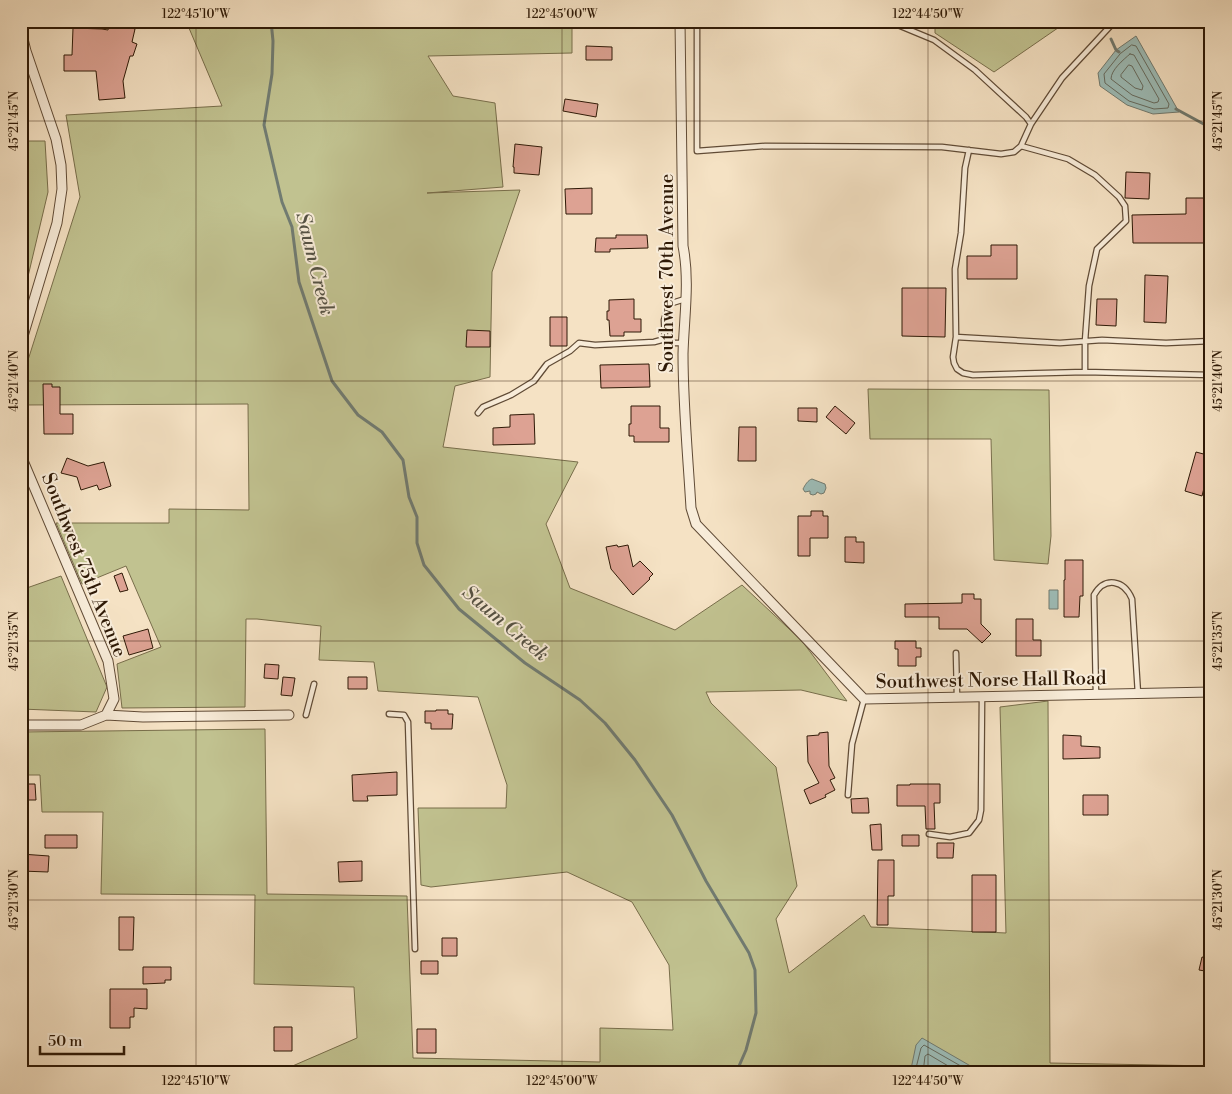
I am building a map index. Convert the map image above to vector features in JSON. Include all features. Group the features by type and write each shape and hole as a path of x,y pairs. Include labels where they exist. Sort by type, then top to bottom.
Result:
{"street":[{"name":"Southwest 70th Avenue","path":"680,21 683,246 686,264 684,389 691,508 696,524"},
{"path":"21,31 56,138 61,165 62,189 57,223 21,343"},
{"name":"Southwest 75th Avenue","path":"21,456 108,661 114,699 106,715"},
{"name":"Southwest Norse Hall Road","path":"696,524 864,699 1211,692"},
{"path":"21,725 81,725 106,715 143,717 289,715"}],"lane":[{"path":"697,21 697,151 765,146 942,147 1001,154 1014,152 1022,146 1031,124 1062,78 1115,21"},
{"path":"879,21 893,23 934,40 975,70 1026,117 1031,124"},
{"path":"1022,146 1068,159 1095,175 1119,197 1125,206 1126,221 1096,248 1089,286 1085,372"},
{"path":"969,150 965,168 961,233 955,268 956,337 953,357 957,370 973,375 1085,372 1211,375"},
{"path":"665,339 664,320 669,304 685,299"},
{"path":"956,337 1060,343 1102,340 1166,343 1211,341"},
{"path":"478,413 483,407 511,395 534,381 547,364 580,343 595,345 654,342 665,339 674,343 684,343"},
{"path":"1096,695 1094,595 1103,584 1113,582 1129,592 1132,599 1138,694"},
{"path":"956,653 956,697"},
{"path":"306,715 314,684"},
{"path":"929,834 950,837 969,833 979,820 981,810 982,697"},
{"path":"848,795 852,744 864,699"},
{"path":"389,714 404,715 408,722 415,950"}],"green space":[{"path":"186,21 572,21 572,53 428,56 453,96 495,103 503,187 427,193 520,190 492,272 490,377 455,386 443,447 578,462 546,524 570,588 675,630 742,585 802,641 847,701 801,690 706,692 711,703 776,767 797,886 776,919 789,973 864,915 871,927 1006,933 1000,707 1048,701 1050,1063 1211,1066 1211,1073 280,1073 357,1038 354,987 254,984 255,895 101,894 103,812 42,812 40,775 21,775 21,732 265,729 267,894 407,896 413,1058 600,1062 600,1028 673,1030 669,965 632,902 567,872 431,887 421,885 418,808 506,808 507,785 478,697 378,691 374,662 319,660 321,626 246,619 245,707 122,708 117,664 161,647 126,566 82,584 56,523 169,523 169,509 249,510 248,404 21,405 21,382 80,197 66,115 222,106"},
{"path":"935,21 1068,21 994,72 935,33"},
{"path":"21,141 45,141 48,192 21,306"},
{"path":"868,389 1049,390 1051,536 1048,564 994,560 991,439 870,439"},
{"path":"61,576 107,687 96,712 21,709 21,590"}],"water":[{"path":"1136,36 1179,112 1153,114 1127,105 1100,86 1098,73 1116,50"},
{"path":"812,479 825,484 824,493 817,492 813,495 810,494 810,491 805,492 804,487"},
{"path":"1049,590 1058,590 1058,609 1049,609"},
{"path":"922,1038 981,1072 912,1073 911,1069 916,1045"}],"building":[{"path":"110,21 135,29 132,42 137,44 133,56 130,56 123,81 125,98 99,100 96,71 64,71 64,55 72,55 73,28 108,30"},
{"path":"586,46 612,47 612,60 586,60"},
{"path":"565,99 598,104 596,117 563,111"},
{"path":"515,144 542,147 539,175 514,173"},
{"path":"1126,172 1150,173 1149,199 1125,198"},
{"path":"592,188 592,214 566,214 565,189"},
{"path":"1186,198 1211,198 1210,243 1133,243 1132,215 1186,214"},
{"path":"616,235 647,235 648,248 610,249 610,252 595,252 596,238 616,238"},
{"path":"991,245 1017,245 1017,279 967,279 967,256 991,256"},
{"path":"1145,275 1168,276 1166,323 1144,322"},
{"path":"902,288 946,288 945,337 902,336"},
{"path":"634,299 634,319 641,319 641,332 624,332 624,336 610,336 609,320 607,320 609,300"},
{"path":"1097,299 1117,299 1116,326 1096,325"},
{"path":"550,317 567,317 567,346 550,346"},
{"path":"467,330 490,331 490,347 466,347"},
{"path":"649,364 650,387 601,388 600,365"},
{"path":"43,384 52,384 52,387 60,387 60,414 73,414 73,434 44,434"},
{"path":"631,406 660,406 660,428 669,428 669,442 634,442 634,436 629,436"},
{"path":"835,406 855,423 846,434 826,417"},
{"path":"798,408 817,408 817,422 798,421"},
{"path":"534,414 535,444 493,445 493,428 510,427 510,415"},
{"path":"739,427 756,427 756,461 738,461"},
{"path":"1196,452 1211,456 1208,476 1211,477 1211,486 1205,484 1202,496 1185,491"},
{"path":"67,458 88,466 104,462 111,486 99,490 97,485 81,490 77,477 61,473"},
{"path":"811,511 823,511 823,516 828,516 828,538 810,538 810,556 798,556 798,516 811,516"},
{"path":"845,537 856,537 856,542 864,542 864,563 845,562"},
{"path":"617,545 618,547 628,545 633,567 640,561 653,574 633,595 611,569 606,547"},
{"path":"1065,560 1083,560 1083,596 1080,596 1079,617 1064,617"},
{"path":"122,573 128,590 120,592 114,576"},
{"path":"962,594 974,594 974,599 981,599 981,624 991,634 982,643 967,629 939,629 939,617 905,617 905,604 962,603"},
{"path":"1016,619 1033,619 1033,640 1041,640 1041,656 1016,656"},
{"path":"148,629 153,648 129,655 123,636"},
{"path":"895,641 916,641 916,648 921,648 921,657 916,657 916,666 898,666 898,649 895,649"},
{"path":"265,664 279,665 278,679 264,678"},
{"path":"283,677 295,678 292,696 281,695"},
{"path":"348,677 367,677 367,689 348,689"},
{"path":"448,710 448,714 453,714 452,729 431,729 431,723 425,723 425,711"},
{"path":"828,732 829,766 835,778 830,780 835,790 825,795 826,797 810,804 804,790 819,783 808,762 807,736"},
{"path":"1063,735 1081,736 1081,746 1100,747 1100,758 1063,759"},
{"path":"397,772 397,795 367,796 368,801 353,801 352,775"},
{"path":"21,784 35,784 36,800 21,800"},
{"path":"940,784 940,803 934,803 935,829 926,829 925,806 897,806 897,785"},
{"path":"1083,795 1108,795 1108,815 1083,815"},
{"path":"868,798 869,813 852,813 851,799"},
{"path":"881,824 882,850 872,850 870,825"},
{"path":"45,835 77,835 77,848 45,848"},
{"path":"902,835 919,835 919,846 902,846"},
{"path":"937,843 954,843 953,858 937,858"},
{"path":"21,854 49,856 48,872 21,871"},
{"path":"878,860 894,860 894,896 888,896 888,925 877,925"},
{"path":"362,861 362,881 339,882 338,862"},
{"path":"972,875 996,875 996,932 972,932"},
{"path":"119,917 134,917 133,950 119,950"},
{"path":"442,938 457,938 457,956 442,956"},
{"path":"1202,957 1211,959 1211,972 1199,970"},
{"path":"421,961 438,961 438,974 421,974"},
{"path":"143,967 171,967 171,980 165,980 165,983 143,984"},
{"path":"110,989 147,989 147,1009 134,1008 134,1017 130,1017 130,1028 110,1028"},
{"path":"274,1027 292,1027 292,1051 274,1051"},
{"path":"417,1029 436,1029 436,1053 417,1053"}],"waterway":[{"name":"Saum Creek","path":"271,21 273,41 272,74 264,125 282,202 292,227 299,282 332,381 358,415 382,432 403,460 409,497 417,517 417,543 424,565 459,609 525,663 580,700 605,723 635,760 672,815 706,881 749,953 755,970 756,1013 746,1050 736,1073"},
{"path":"1111,39 1116,50 1119,52"},
{"path":"1176,109 1211,128"}]}
